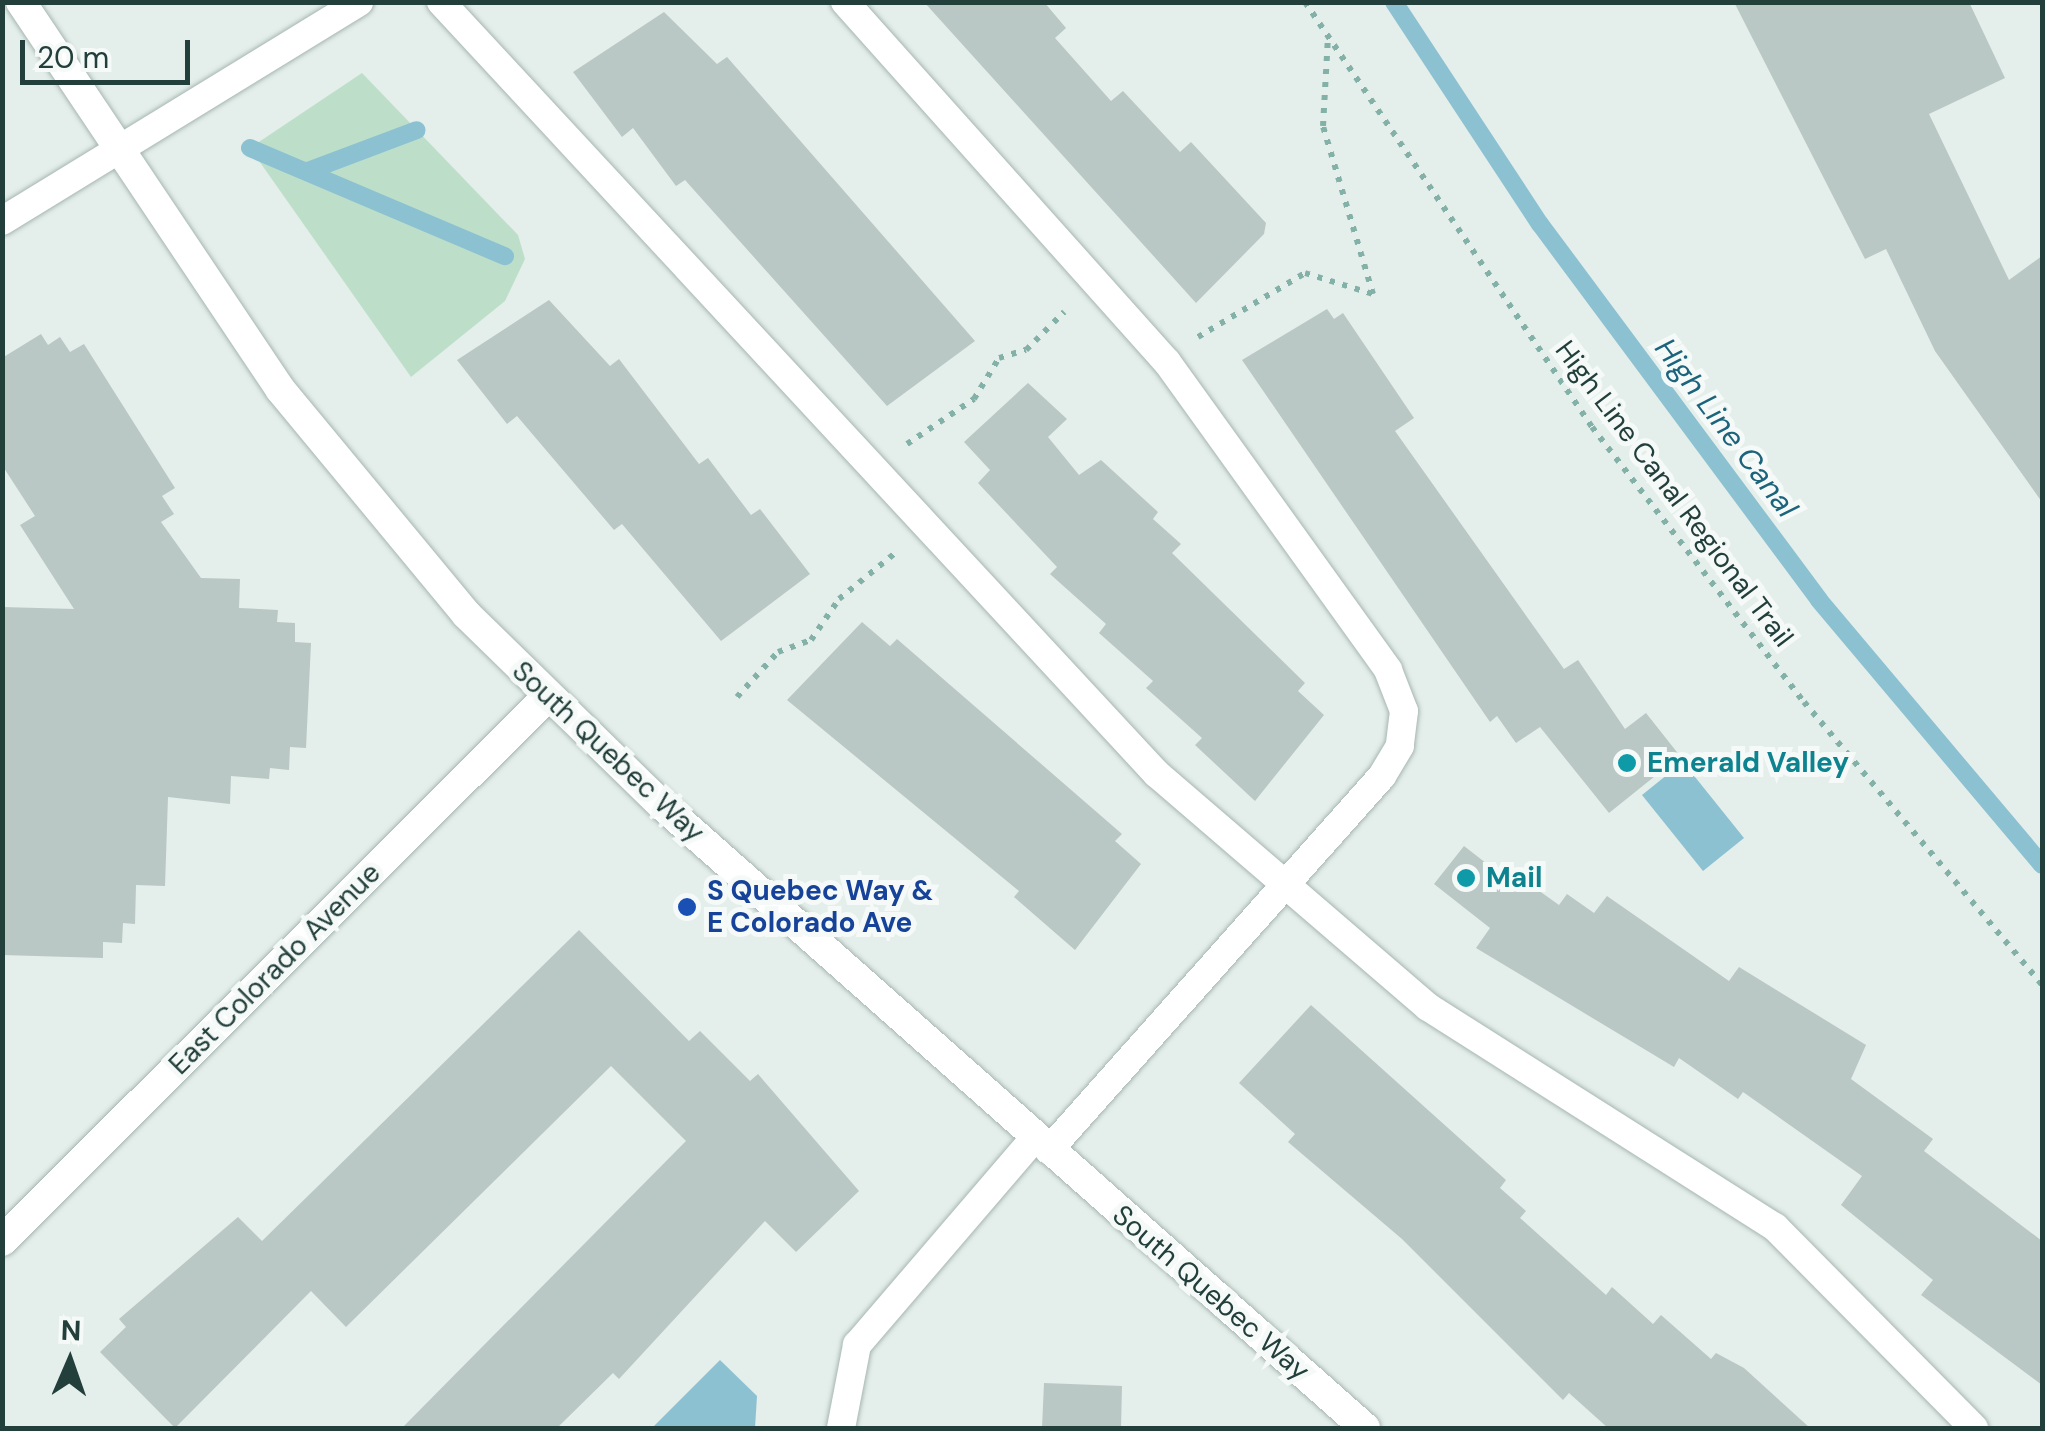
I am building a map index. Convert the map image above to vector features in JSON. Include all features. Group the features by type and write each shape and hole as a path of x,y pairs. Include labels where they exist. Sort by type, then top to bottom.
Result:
{"street":[{"name":"South Quebec Way","path":"21,2 116,149 360,492 548,696 1042,1144 1365,1428"},
{"name":"East Colorado Avenue","path":"2,1241 548,696"}],"lane":[{"path":"2,221 360,2"},
{"path":"441,2 1110,728 1280,887 1428,1007 1751,1208 1974,1428"},
{"path":"840,1428 857,1345 1280,887 1392,760 1402,702 1388,670 1167,362 845,2"}],"path":[{"name":"High Line Canal Regional Trail","path":"1306,2 1592,427 1804,702 2042,985"},
{"path":"1167,362 1219,320 1305,273 1373,294 1323,126 1328,35"},
{"path":"876,474 933,421 974,399 999,358 1026,350 1097,280"},
{"path":"737,697 925,527"}],"green space":[{"path":"362,73 518,235 525,259 505,301 411,377 250,148"}],"water":[{"path":"1683,762 1744,838 1703,871 1642,795"},
{"path":"720,1360 757,1396 755,1428 652,1428"}],"building":[{"path":"924,2 1044,2 1066,28 1055,38 1111,101 1123,91 1180,152 1191,142 1266,223 1264,234 1196,303"},
{"path":"1734,2 1969,2 2005,78 1929,114 2009,280 2042,256 2042,502 1935,351 1886,249 1865,259"},
{"path":"664,12 717,64 727,57 975,341 887,406 685,180 676,186 633,128 622,137 573,72"},
{"path":"549,300 610,366 619,359 699,464 708,458 751,515 760,509 810,574 721,641 622,524 614,530 517,416 507,424 457,360"},
{"path":"1327,309 1334,319 1343,313 1414,418 1395,431 1564,669 1578,660 1625,729 1646,713 1680,756 1609,813 1540,727 1516,743 1497,716 1490,722 1242,360"},
{"path":"41,334 48,345 60,337 70,352 84,344 175,488 162,496 174,514 161,522 201,578 240,579 239,608 278,610 277,622 295,623 295,642 311,643 306,748 290,747 289,770 270,768 269,779 231,776 230,804 168,797 165,886 136,885 135,924 123,923 122,943 103,942 103,958 2,955 2,607 74,609 20,525 35,516 2,465 2,358"},
{"path":"1028,383 1067,419 1048,437 1079,475 1101,460 1158,512 1153,519 1181,544 1172,553 1305,683 1298,691 1324,715 1255,801 1195,745 1202,738 1146,688 1153,681 1099,633 1106,624 1050,574 1057,567 978,483 990,470 964,442"},
{"path":"862,622 890,646 897,639 1122,834 1115,841 1141,864 1075,950 1014,897 1019,891 787,700"},
{"path":"1464,846 1518,888 1524,880 1559,905 1567,894 1594,913 1607,896 1729,981 1739,967 1866,1045 1851,1079 1933,1139 1924,1151 2042,1241 2042,1385 1921,1295 1933,1280 1841,1205 1862,1176 1743,1092 1738,1099 1679,1058 1674,1067 1476,948 1490,928 1434,884"},
{"path":"579,930 689,1041 700,1031 750,1081 758,1074 859,1191 796,1252 765,1221 619,1379 613,1373 557,1428 402,1428 686,1141 611,1066 346,1327 311,1291 175,1428 100,1352 126,1327 119,1319 238,1217 262,1241"},
{"path":"1311,1005 1506,1180 1500,1188 1526,1211 1520,1218 1606,1295 1612,1287 1653,1324 1661,1315 1711,1359 1716,1353 1744,1368 1810,1428 1608,1428 1569,1393 1563,1400 1402,1239 1288,1142 1295,1134 1239,1083"},
{"path":"1044,1383 1122,1386 1121,1428 1042,1428"}],"waterway":[{"name":"High Line Canal","path":"1394,2 1540,224 1819,600 2042,865"},
{"path":"308,171 417,130"},
{"path":"250,148 505,256"}],"place":[{"name":"Emerald Valley","path":"1627,763"},
{"name":"Mail","path":"1466,878"},
{"name":"S Quebec Way & E Colorado Ave","path":"687,907"}]}
